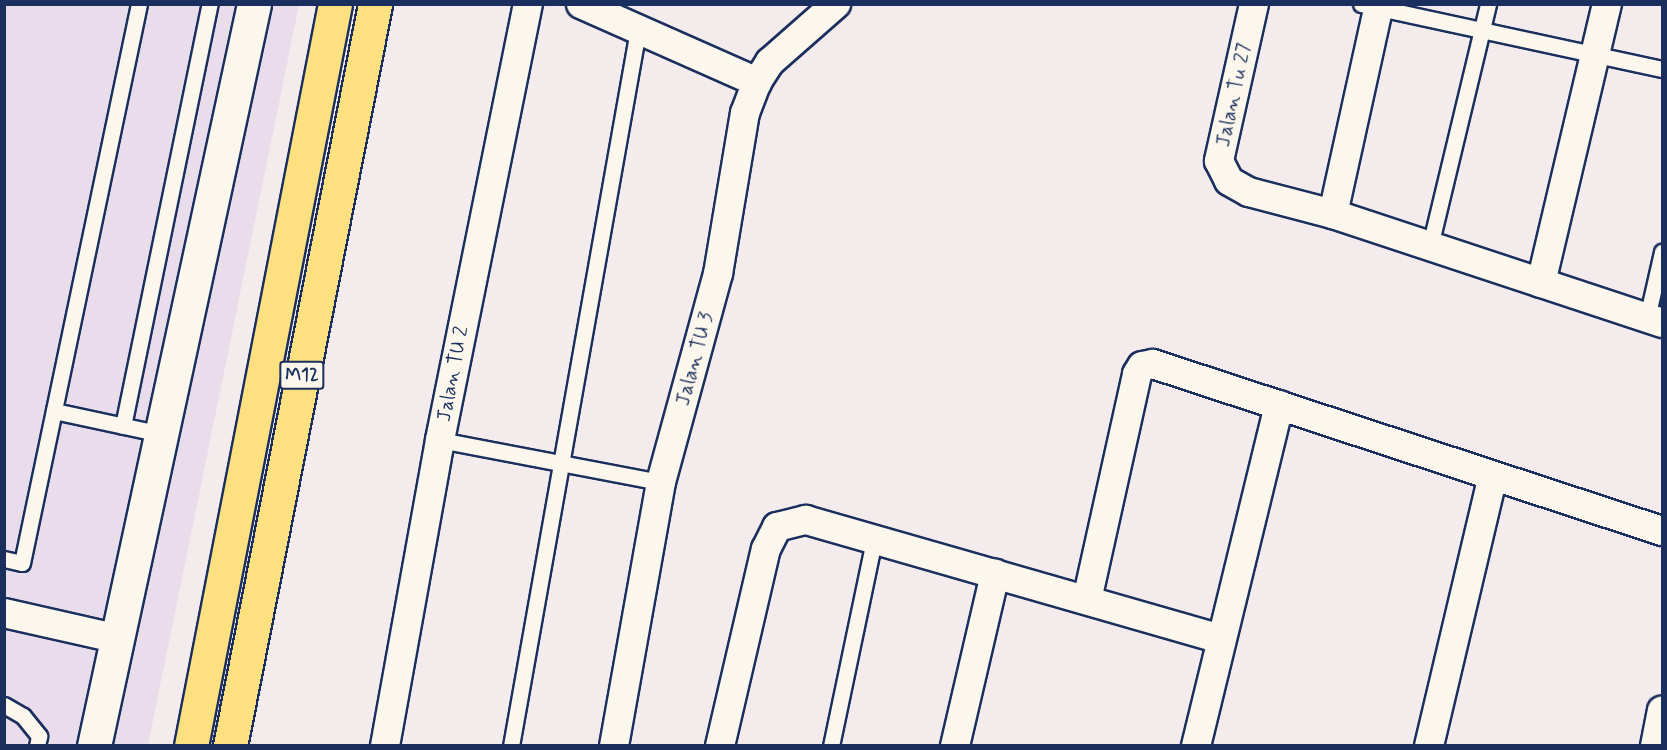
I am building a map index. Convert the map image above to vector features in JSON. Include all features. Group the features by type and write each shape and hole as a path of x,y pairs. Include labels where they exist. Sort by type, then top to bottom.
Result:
{"main road":[{"name":"M12","path":"190,746 335,4"},
{"name":"M12","path":"230,746 375,4"}],"street":[{"path":"94,746 115,638 254,4"},
{"name":"Jalan TU 2","path":"385,746 440,440 528,4"},
{"path":"580,4 757,82"},
{"name":"Jalan TU 3","path":"614,746 661,483 718,274 746,113 757,82 789,43 836,4"},
{"name":"Jalan Tu 27","path":"1254,4 1219,161 1229,181 1249,192 1333,214 1655,321"},
{"path":"1541,282 1607,4"},
{"path":"1333,214 1373,6"},
{"path":"1087,600 1137,374 1142,366 1153,364 1662,531"},
{"path":"1196,746 1279,405"},
{"path":"1429,746 1493,476"},
{"path":"720,746 766,549 777,527 806,520 1221,639"},
{"path":"955,746 995,574"},
{"path":"4,613 115,638"},
{"path":"1655,746 1662,711"}],"lane":[{"path":"4,559 22,562 139,4"},
{"path":"123,426 210,4"},
{"path":"1430,246 1488,4"},
{"path":"1373,6 1662,69"},
{"path":"511,746 638,30"},
{"path":"1655,321 1662,252"},
{"path":"54,411 161,434"},
{"path":"440,440 661,483"},
{"path":"831,746 874,540"},
{"path":"4,705 23,716 39,736 37,746"}],"shaded area":[{"path":"4,5 299,5 148,745 5,745"}]}
